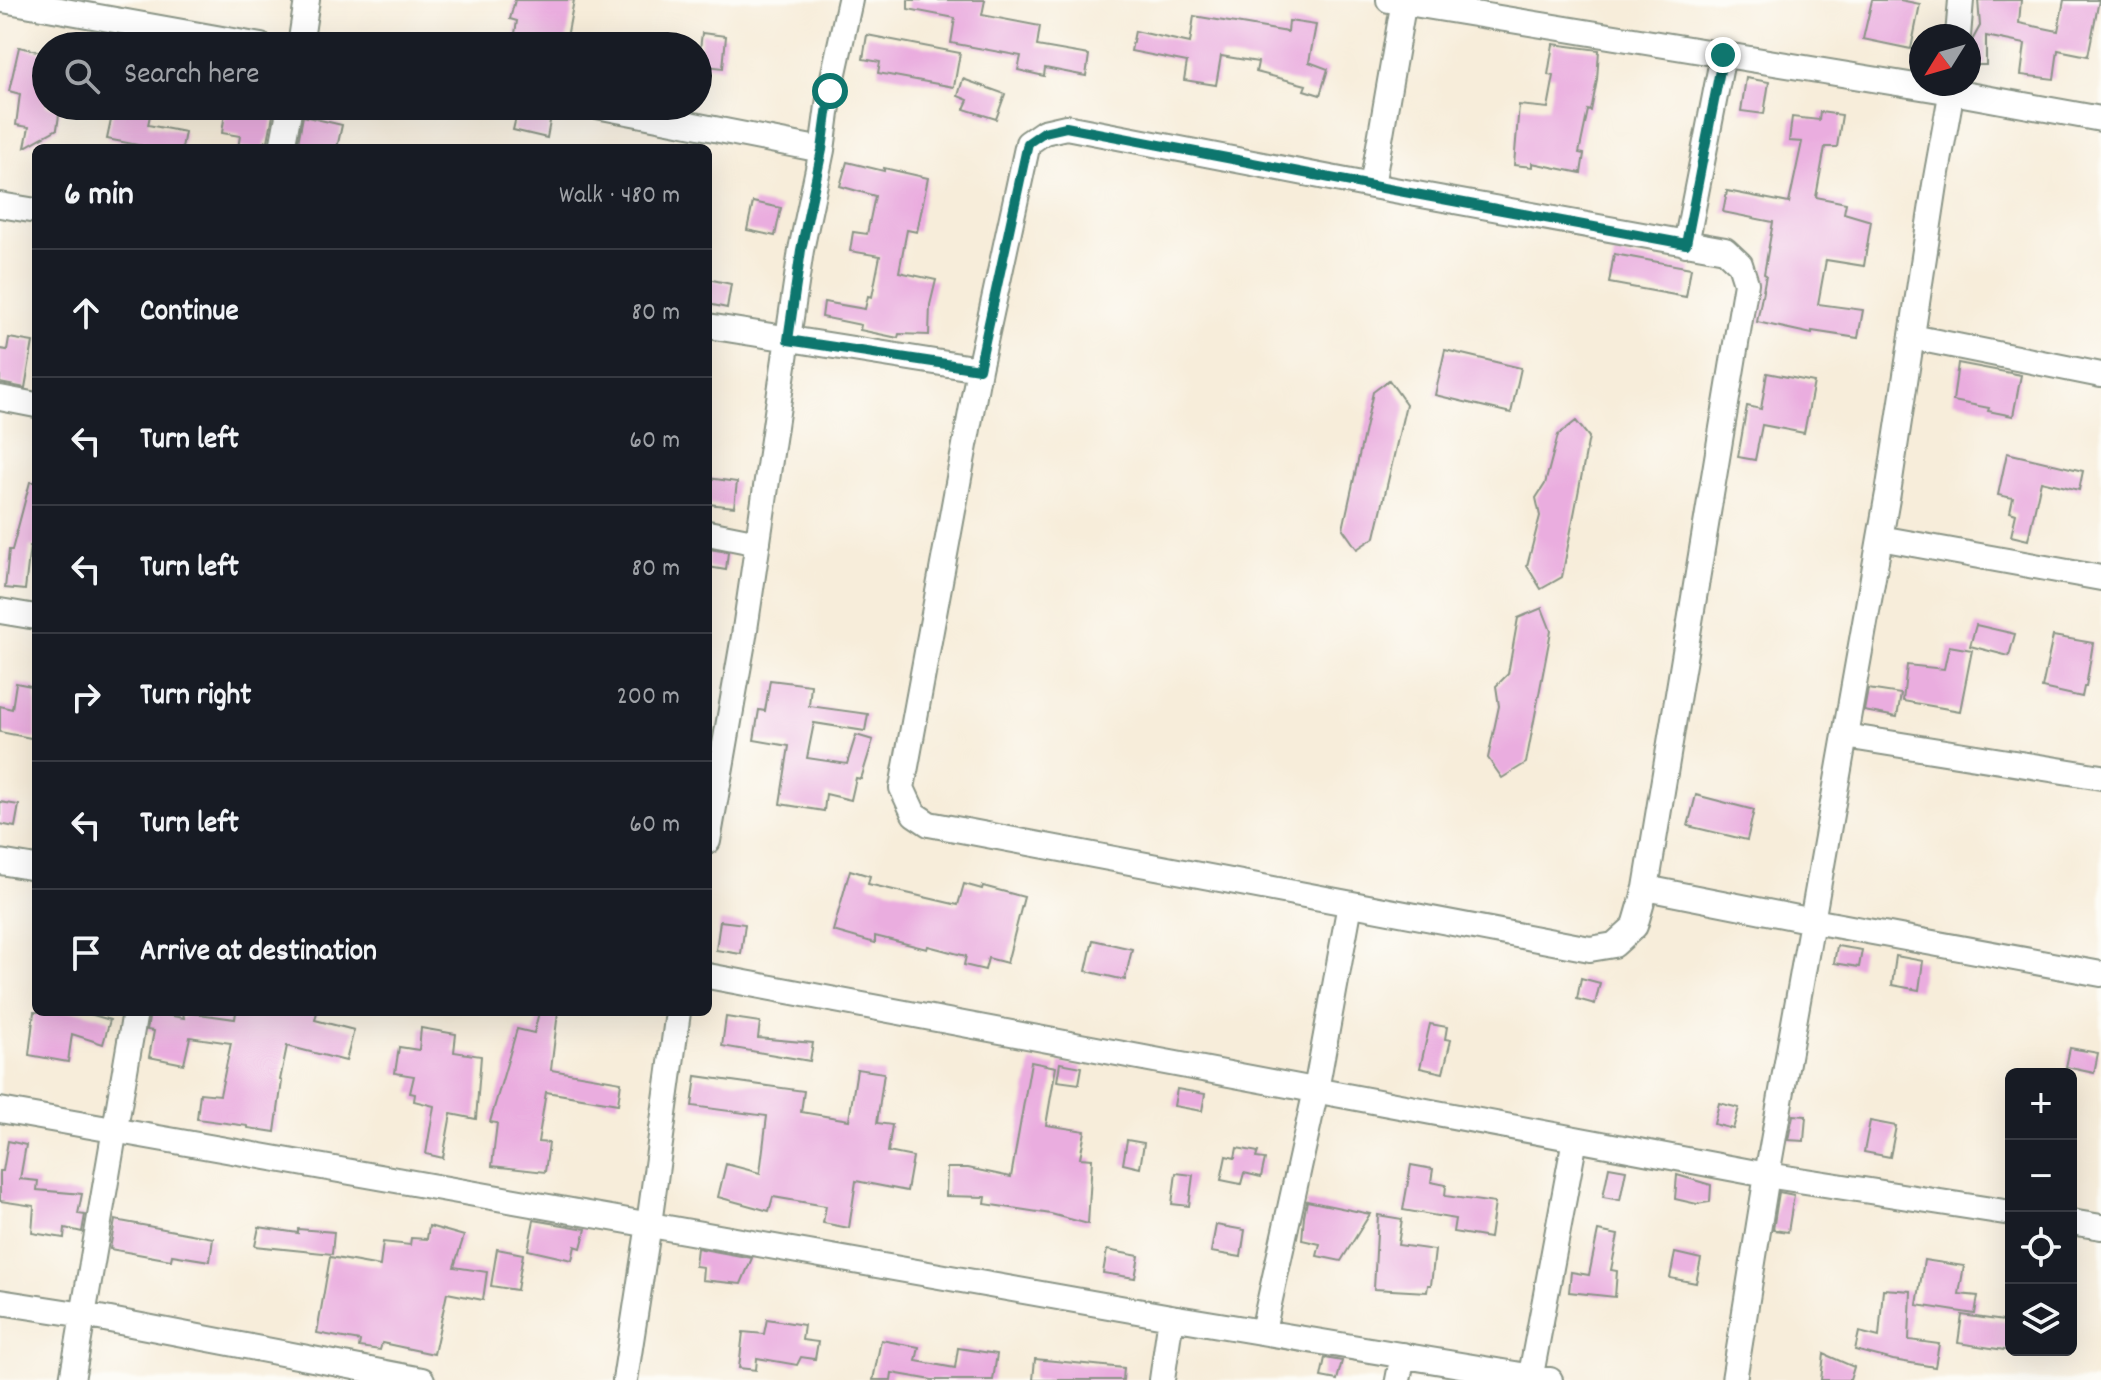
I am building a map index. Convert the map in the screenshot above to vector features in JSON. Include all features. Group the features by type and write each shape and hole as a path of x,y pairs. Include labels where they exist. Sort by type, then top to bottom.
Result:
{"street":[{"path":"3,0 182,32"},
{"path":"302,32 307,0"},
{"path":"712,798 718,734 758,543 801,250 850,0"},
{"path":"1959,24 1961,0"},
{"path":"1372,186 1398,1 1723,55 1909,82"},
{"path":"1686,244 1723,55"},
{"path":"1981,94 2101,119"},
{"path":"1734,1380 1767,1175 1880,538 1951,96"},
{"path":"283,144 287,120"},
{"path":"669,120 822,150"},
{"path":"1066,127 1686,244 1725,250 1740,264 1746,283 1646,888 1635,926 1614,945 1590,949 929,824 914,814 902,788 979,369 1028,143 1044,132 1066,127"},
{"path":"0,205 32,210"},
{"path":"712,327 979,369"},
{"path":"1912,337 2101,375"},
{"path":"0,398 32,404"},
{"path":"712,534 758,543"},
{"path":"1880,538 2101,578"},
{"path":"0,611 32,616"},
{"path":"1845,736 2101,777"},
{"path":"0,862 32,867"},
{"path":"1646,888 2101,974"},
{"path":"1263,1331 1316,1090 1350,904"},
{"path":"712,977 1767,1175 2005,1212"},
{"path":"72,1380 134,1016"},
{"path":"625,1380 677,1016"},
{"path":"0,1110 1537,1379 1575,1139"},
{"path":"2077,1223 2101,1227"},
{"path":"0,1302 84,1315 422,1380"},
{"path":"1162,1380 1171,1317"},
{"path":"1398,1380 1403,1355"}],"building":[{"path":"515,0 574,0 568,32 515,32 517,21 510,19"},
{"path":"908,0 985,0 982,15 1040,26 1037,46 1089,55 1086,76 1045,68 1044,76 1018,70 1021,56 951,43 955,18 908,9"},
{"path":"1872,0 1920,4 1916,24 1909,24 1909,49 1863,39"},
{"path":"1978,0 2021,0 2019,23 2058,31 2064,0 2099,0 2088,56 2058,50 2054,79 2021,75 2025,44 1986,36 1986,65 1981,65"},
{"path":"1194,16 1288,32 1289,21 1316,25 1309,62 1328,69 1320,95 1304,90 1306,85 1256,72 1258,62 1221,56 1216,85 1184,80 1187,62 1131,51 1135,31 1190,43"},
{"path":"712,34 726,36 723,68 712,67"},
{"path":"867,35 960,53 954,87 878,73 880,62 863,59"},
{"path":"1553,44 1599,50 1591,111 1588,110 1579,153 1584,154 1581,173 1532,163 1532,167 1514,165 1519,105 1548,108 1554,76 1548,75"},
{"path":"19,47 32,50 32,120 58,120 57,129 25,147 29,127 16,125 20,94 9,91"},
{"path":"1746,78 1769,82 1764,114 1741,111"},
{"path":"963,79 1005,94 996,119 964,109 968,100 958,96"},
{"path":"1820,112 1842,115 1837,147 1825,147 1816,197 1846,203 1844,213 1871,221 1864,266 1826,260 1818,304 1863,310 1858,338 1812,331 1812,334 1757,322 1773,222 1723,212 1727,191 1789,203 1802,142 1789,141 1792,117 1819,120"},
{"path":"111,120 149,120 148,125 185,132 183,144 133,144 107,139"},
{"path":"224,120 272,120 265,144 239,144 240,136 222,133"},
{"path":"302,120 342,125 338,144 298,144"},
{"path":"515,120 550,120 547,138 513,130"},
{"path":"847,162 928,178 917,232 907,230 899,272 936,280 930,305 929,335 899,334 898,338 860,330 861,325 822,317 824,302 865,309 868,296 872,297 880,256 850,251 853,232 867,234 875,196 840,186"},
{"path":"753,202 781,208 775,236 747,230"},
{"path":"1614,254 1691,268 1686,297 1609,283"},
{"path":"712,280 731,284 727,308 712,305"},
{"path":"9,338 32,342 25,388 0,383 0,349 7,350"},
{"path":"1445,350 1521,368 1511,413 1435,395"},
{"path":"1958,363 2021,375 2013,416 1953,401"},
{"path":"1767,373 1814,382 1804,433 1762,425 1755,460 1738,457 1747,406 1761,409"},
{"path":"1389,380 1406,404 1375,537 1357,549 1343,529 1373,392"},
{"path":"1576,421 1589,437 1562,577 1541,589 1527,566 1540,516 1536,498 1545,484 1558,435"},
{"path":"2007,453 2083,471 2079,490 2041,481 2028,540 2011,536 2016,514 2010,512 2013,498 1998,495"},
{"path":"712,479 737,482 734,507 712,504"},
{"path":"32,482 32,547 25,590 5,588 9,550 12,550"},
{"path":"712,549 728,552 726,570 712,568"},
{"path":"1542,608 1551,631 1526,763 1502,778 1488,758 1499,706 1496,686 1508,674 1518,618"},
{"path":"1976,625 2015,634 2009,656 1970,646"},
{"path":"2053,636 2093,643 2082,697 2042,688"},
{"path":"1949,646 1972,650 1960,711 1903,701 1907,665 1944,669"},
{"path":"770,680 811,685 809,706 868,714 865,731 814,723 807,758 847,764 856,735 873,740 861,779 856,778 851,800 826,794 824,811 780,804 789,746 754,740 759,710 765,711"},
{"path":"16,683 32,686 32,738 0,732 0,706 12,709"},
{"path":"1868,689 1901,694 1897,717 1864,711"},
{"path":"1696,795 1754,810 1747,840 1688,826"},
{"path":"0,802 19,805 15,827 0,824"},
{"path":"850,870 870,876 868,884 958,905 964,884 1024,897 1007,963 988,958 985,970 964,965 966,956 928,946 927,949 875,936 875,943 833,931"},
{"path":"720,921 745,924 741,954 716,950"},
{"path":"1093,940 1132,949 1125,980 1086,971"},
{"path":"1837,946 1862,950 1859,967 1834,963"},
{"path":"1896,956 1923,961 1919,990 1892,985"},
{"path":"1581,978 1600,983 1595,1004 1577,999"},
{"path":"34,1016 96,1016 110,1020 103,1044 72,1034 68,1062 29,1055"},
{"path":"149,1016 235,1019 235,1016 316,1016 315,1020 354,1030 346,1061 287,1046 275,1132 197,1119 200,1093 220,1095 231,1043 190,1037 184,1064 149,1057 154,1031 147,1030"},
{"path":"538,1016 558,1016 551,1070 621,1082 618,1104 546,1092 538,1142 549,1143 545,1172 492,1166 497,1123 490,1122 517,1029 534,1033"},
{"path":"726,1017 760,1022 758,1038 813,1043 810,1061 722,1046"},
{"path":"1430,1024 1447,1027 1445,1039 1451,1040 1443,1073 1420,1068"},
{"path":"421,1028 456,1034 454,1052 481,1056 476,1119 451,1114 443,1158 426,1154 434,1106 414,1101 415,1094 410,1093 414,1076 395,1073 399,1047 419,1050"},
{"path":"2070,1048 2098,1053 2094,1073 2066,1067"},
{"path":"1031,1062 1056,1067 1046,1125 1085,1131 1080,1158 1092,1159 1088,1224 1051,1214 985,1204 986,1197 946,1196 947,1168 968,1168 1011,1177"},
{"path":"1060,1063 1082,1067 1079,1084 1057,1081"},
{"path":"857,1069 884,1073 877,1123 892,1125 888,1152 913,1157 907,1191 856,1181 849,1228 823,1223 826,1206 773,1197 769,1211 718,1197 726,1164 760,1173 767,1116 692,1106 696,1076 804,1091 801,1112 849,1120"},
{"path":"1177,1089 1205,1094 1202,1111 1174,1106"},
{"path":"1719,1103 1739,1108 1733,1129 1714,1124"},
{"path":"1793,1115 1806,1116 1804,1141 1788,1140"},
{"path":"1870,1121 1896,1126 1890,1157 1864,1152"},
{"path":"1127,1140 1144,1143 1140,1168 1123,1164"},
{"path":"8,1141 26,1145 20,1179 38,1181 37,1190 82,1194 78,1214 85,1215 82,1232 65,1228 64,1238 32,1233 34,1206 0,1201 0,1171 3,1171"},
{"path":"1237,1148 1258,1152 1256,1158 1265,1159 1261,1177 1244,1173 1241,1184 1221,1180 1226,1156 1235,1158"},
{"path":"1411,1165 1433,1169 1431,1182 1446,1185 1445,1196 1495,1203 1490,1238 1453,1232 1455,1219 1403,1210"},
{"path":"1609,1167 1626,1170 1620,1200 1603,1197"},
{"path":"1176,1173 1193,1175 1189,1206 1172,1204"},
{"path":"1677,1175 1711,1185 1710,1202 1697,1204 1675,1199"},
{"path":"1779,1192 1794,1195 1788,1232 1773,1230"},
{"path":"1307,1201 1370,1214 1341,1261 1317,1256 1320,1244 1302,1240"},
{"path":"1378,1215 1402,1219 1398,1245 1435,1250 1431,1285 1428,1285 1427,1292 1374,1289"},
{"path":"115,1220 213,1238 210,1261 172,1255 171,1260 110,1249"},
{"path":"534,1220 586,1229 581,1248 575,1246 572,1260 528,1250"},
{"path":"1216,1225 1245,1230 1241,1257 1211,1252"},
{"path":"429,1226 464,1236 454,1267 487,1272 483,1300 447,1293 434,1354 382,1343 380,1350 359,1347 360,1341 317,1333 330,1257 380,1266 383,1242 410,1245 411,1238 427,1239"},
{"path":"259,1227 298,1233 298,1229 334,1232 332,1254 255,1246"},
{"path":"1598,1231 1618,1235 1611,1270 1617,1271 1615,1297 1569,1292 1571,1272 1589,1275"},
{"path":"697,1248 752,1258 741,1284 702,1280 703,1267 695,1266"},
{"path":"497,1249 523,1254 517,1290 491,1286"},
{"path":"1107,1250 1139,1256 1135,1278 1103,1273"},
{"path":"1675,1253 1701,1259 1696,1283 1670,1278"},
{"path":"1924,1260 1964,1266 1959,1294 1978,1296 1975,1314 1917,1305"},
{"path":"1883,1289 1911,1291 1909,1340 1939,1344 1935,1367 1855,1350 1859,1332 1879,1337"},
{"path":"1962,1315 2005,1321 2005,1350 1958,1343"},
{"path":"767,1319 804,1325 802,1340 818,1342 815,1359 801,1357 797,1365 757,1358 756,1370 739,1368 743,1332 764,1334"},
{"path":"881,1340 919,1347 916,1361 955,1368 958,1348 997,1354 993,1380 932,1380 892,1373 891,1380 873,1380"},
{"path":"1824,1354 1854,1367 1850,1380 1821,1380"},
{"path":"1325,1358 1342,1361 1337,1380 1321,1377"},
{"path":"1035,1359 1124,1368 1123,1380 1033,1380"}],"route":[{"path":"830,91 788,340 979,369 1028,143 1044,132 1066,127 1686,244 1723,55"}]}
